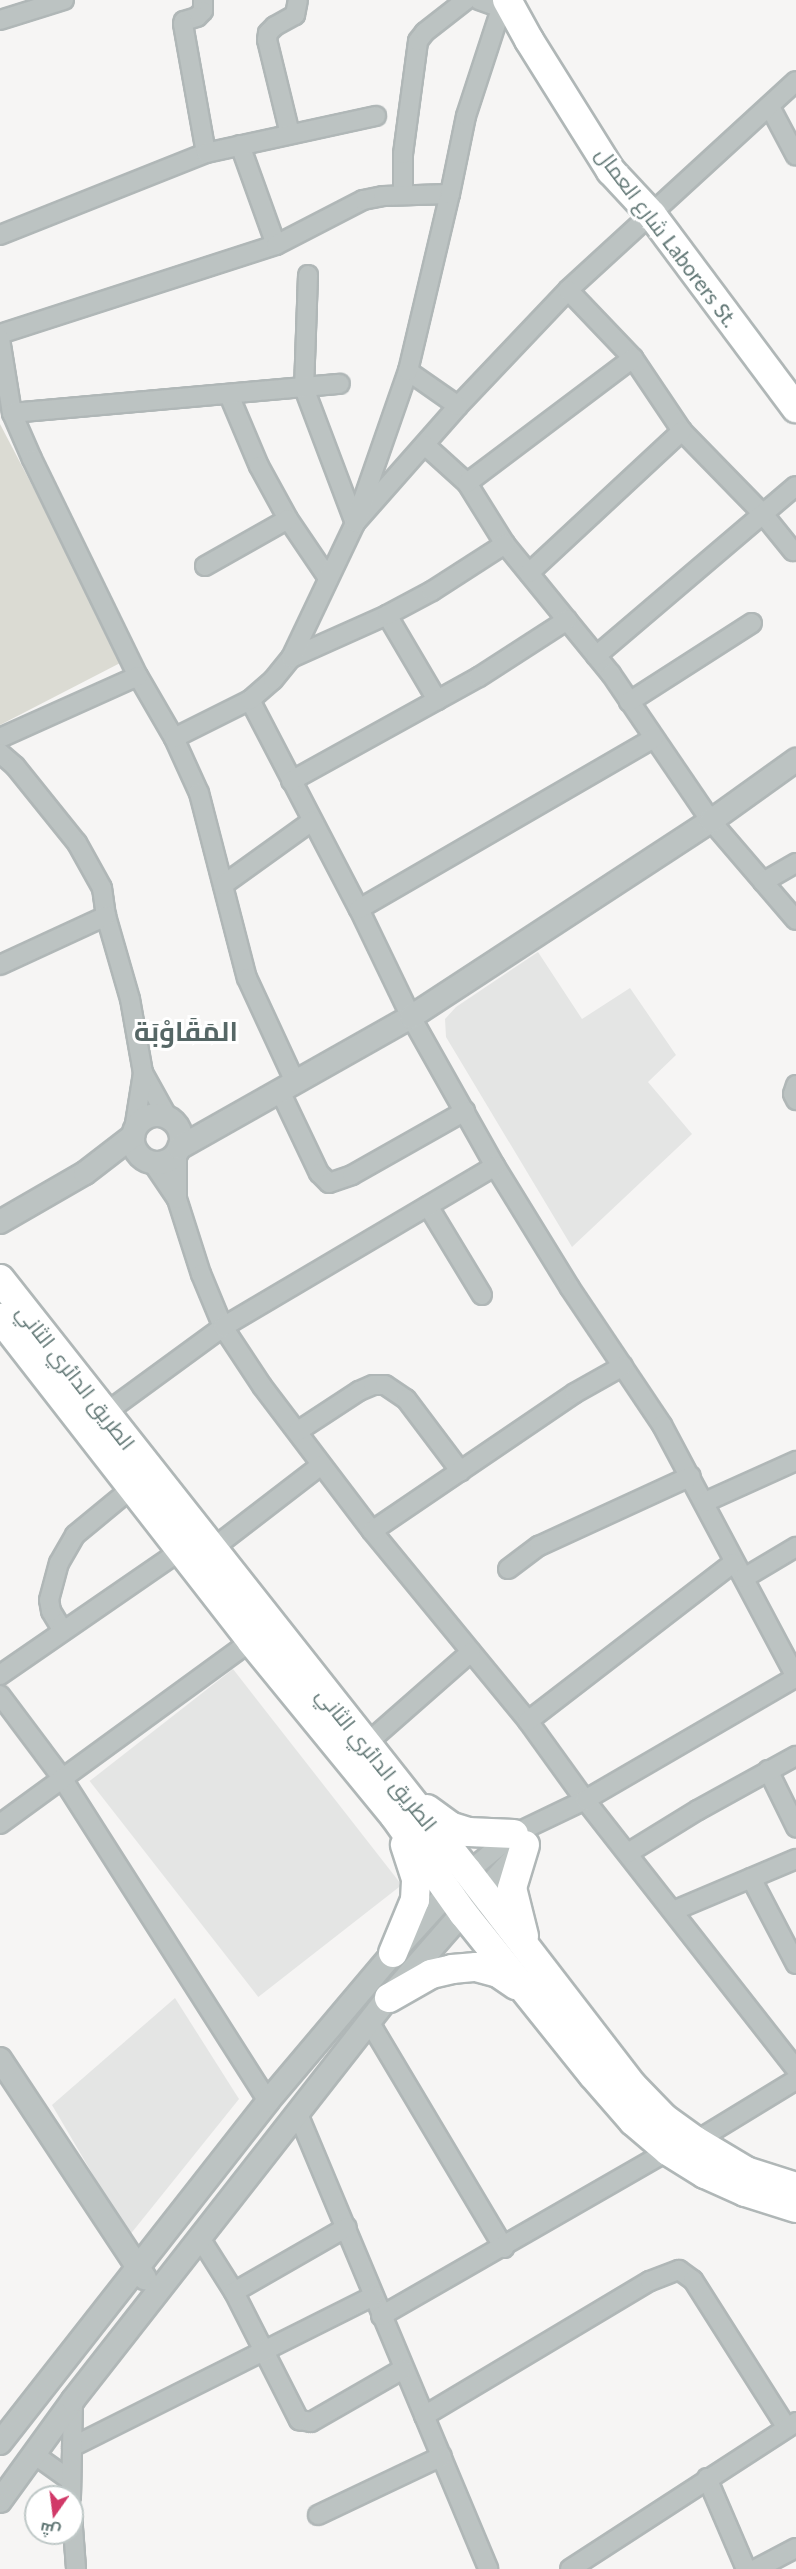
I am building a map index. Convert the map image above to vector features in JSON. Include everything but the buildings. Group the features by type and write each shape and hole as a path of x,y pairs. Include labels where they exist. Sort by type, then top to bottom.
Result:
{"main road":[{"name":"شارع العمال Laborers St.","path":"504,3 611,171 652,215 796,408"},
{"name":"الطريق الدائري الثاني","path":"0,1279 365,1744 455,1902 593,2075 633,2121 668,2151 705,2174 745,2192 796,2208"},
{"name":"الطريق الدائري الثاني","path":"0,1318 251,1641 399,1804 475,1881 633,2085 664,2118 696,2142 746,2171 796,2187"},
{"path":"399,1804 452,1827 520,1840 512,1888 528,1950"},
{"path":"393,1953 415,1900 416,1879 399,1804"},
{"path":"389,1998 431,1974 476,1967 498,1973 528,1993"}],"street":[{"path":"0,20 64,0"},
{"path":"203,0 203,11 197,17 184,21 183,24 206,153"},
{"path":"290,134 267,40 268,33 275,26 295,15 298,0"},
{"path":"403,195 403,154 418,41 425,32 466,0"},
{"path":"174,738 250,700 273,680 291,658 355,523 408,370 466,116 504,3 479,0"},
{"path":"355,523 458,406 568,290 796,81"},
{"path":"770,107 796,156"},
{"path":"0,235 206,153 376,116"},
{"path":"240,145 276,245"},
{"path":"0,334 276,245 363,200 403,195 450,194"},
{"path":"308,275 304,388 355,523"},
{"path":"568,290 633,358 682,431 763,514 793,551"},
{"path":"0,339 4,391 32,459 138,676 174,738 198,793 248,978 319,1173 329,1183 352,1175 465,1111"},
{"path":"467,483 633,358"},
{"path":"408,370 458,406"},
{"path":"12,413 340,384"},
{"path":"229,395 259,466 288,519 328,578"},
{"path":"529,573 682,431"},
{"path":"425,445 467,483 505,544 596,656 711,821 796,920"},
{"path":"596,656 796,486"},
{"path":"205,566 288,519"},
{"path":"291,658 387,615 432,591 505,544"},
{"path":"387,615 437,700"},
{"path":"291,781 479,677 567,620"},
{"path":"629,702 752,623"},
{"path":"0,738 138,676"},
{"path":"0,2444 268,2101 393,1953 455,1902 520,1840 547,1820 796,1677 734,1563 691,1476 623,1366 570,1288 495,1166 411,1017 359,909 250,700"},
{"path":"359,909 654,738"},
{"path":"0,753 15,766 77,843 102,888 106,916 130,999 143,1073 134,1133 135,1150 148,1161 177,1199"},
{"path":"85,1173 148,1161 161,1162 223,1120 411,1017 711,821 796,760"},
{"path":"223,885 312,821"},
{"path":"763,882 796,863"},
{"path":"0,965 106,916"},
{"path":"143,1073 181,1138 178,1150 177,1199 201,1274 223,1327 262,1386 298,1431 321,1465 372,1531 528,1721 585,1800 796,2069"},
{"path":"796,1085 793,1094 796,1100"},
{"path":"0,1222 85,1173 134,1133 148,1117 170,1120 223,1120"},
{"path":"104,1414 223,1327 495,1166"},
{"path":"428,1206 482,1295"},
{"path":"372,1531 574,1393 623,1366"},
{"path":"298,1431 358,1391 372,1384 385,1385 406,1399 461,1472"},
{"path":"705,1502 796,1461"},
{"path":"212,1549 321,1465"},
{"path":"508,1569 539,1546 691,1476"},
{"path":"63,1631 51,1611 49,1600 59,1563 75,1534 132,1488"},
{"path":"744,1578 796,1547"},
{"path":"0,1675 181,1550"},
{"path":"528,1721 734,1563"},
{"path":"0,1824 251,1641"},
{"path":"365,1744 471,1652"},
{"path":"0,1695 62,1778 268,2101"},
{"path":"628,1853 768,1770 796,1756"},
{"path":"768,1770 796,1827"},
{"path":"673,1911 796,1859"},
{"path":"751,1878 796,1964"},
{"path":"0,2501 73,2400 389,1998 455,1902"},
{"path":"370,2023 504,2248"},
{"path":"0,2059 138,2268 157,2293"},
{"path":"696,2142 796,2080"},
{"path":"298,2114 488,2569"},
{"path":"381,2316 504,2248 668,2151"},
{"path":"234,2292 347,2227"},
{"path":"200,2238 234,2292 297,2417 304,2423 311,2422 403,2368"},
{"path":"424,2416 650,2281 679,2270 693,2280 792,2425 570,2569"},
{"path":"72,2447 373,2296"},
{"path":"71,2485 73,2400"},
{"path":"35,2455 67,2485"},
{"path":"318,2515 442,2456"},
{"path":"707,2478 746,2569"},
{"path":"74,2545 76,2569"},
{"path":"756,2569 796,2548"}],"shaded area":[{"path":"0,424 124,661 0,725"},
{"path":"538,952 582,1019 630,988 676,1055 648,1082 692,1134 572,1247 446,1037 445,1019 456,1007"},
{"path":"233,1669 402,1885 258,1997 90,1781"},
{"path":"175,1998 239,2099 129,2236 52,2105"}],"district":[{"name":"المَقَاوْبَة","path":"186,1031"}]}
